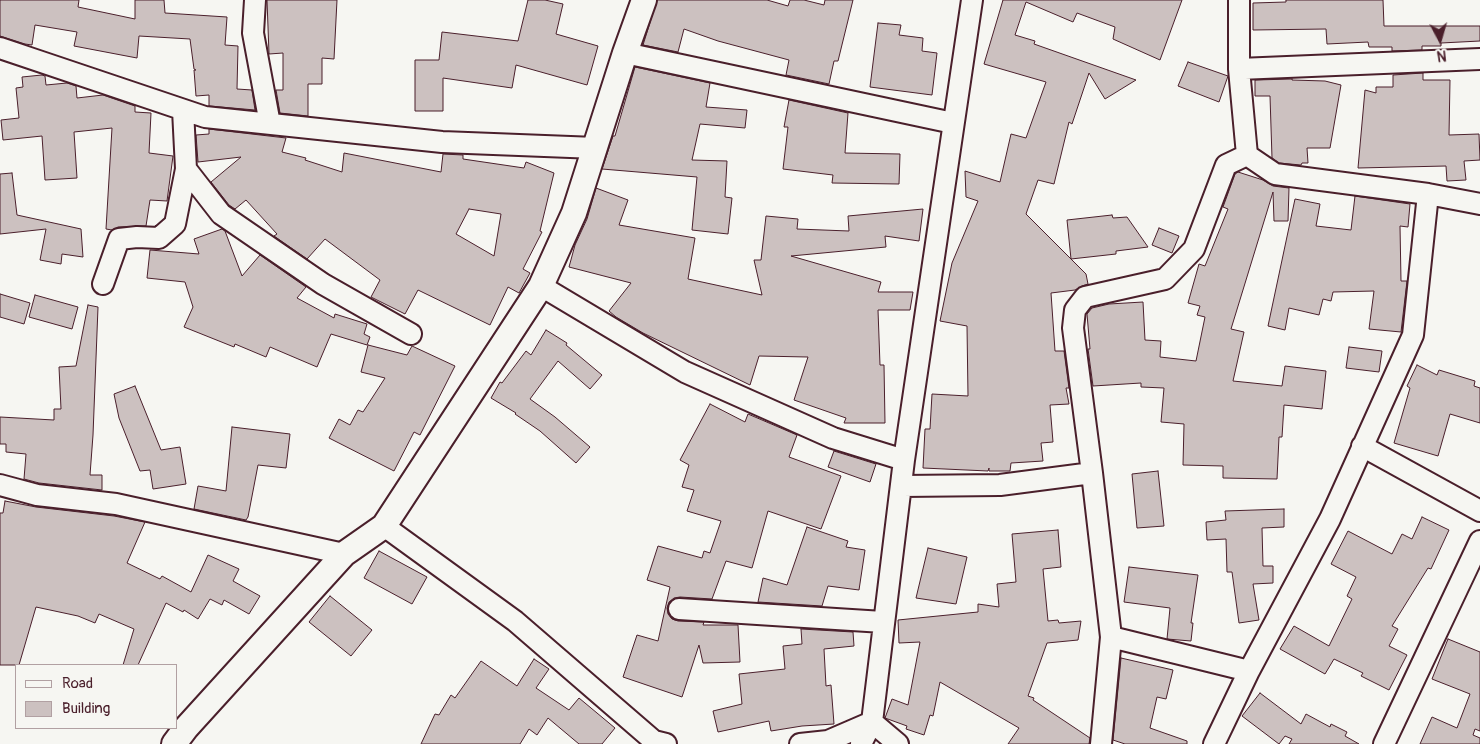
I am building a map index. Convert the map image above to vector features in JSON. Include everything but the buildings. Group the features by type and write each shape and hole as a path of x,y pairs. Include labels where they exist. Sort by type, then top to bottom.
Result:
{"street":[{"path":"255,0 253,33 270,124"},
{"path":"174,744 186,728 344,554 384,526 541,286 574,214 625,53 644,0"},
{"path":"861,744 872,722 904,460 972,0"},
{"path":"1239,0 1239,69 1247,155"},
{"path":"0,48 205,116 442,142 596,148"},
{"path":"625,53 953,123"},
{"path":"1239,69 1480,59"},
{"path":"103,284 118,239 137,236 159,238 175,224 186,169 184,110"},
{"path":"1247,155 1275,174 1428,194 1480,204"},
{"path":"1101,744 1111,637 1073,328 1075,310 1085,296 1166,279 1194,248 1226,165 1247,155"},
{"path":"186,169 221,214 323,284 411,334"},
{"path":"1214,744 1249,671 1330,519 1413,335 1428,194"},
{"path":"541,286 685,372 833,438 904,460"},
{"path":"1362,446 1480,511"},
{"path":"902,486 1000,485 1092,473"},
{"path":"0,484 37,495 116,504 344,554"},
{"path":"384,526 515,621 654,741 666,744"},
{"path":"1384,744 1480,541"},
{"path":"679,610 883,622"},
{"path":"1111,637 1249,671"},
{"path":"800,744 828,741 872,722"},
{"path":"872,722 898,744"}]}
